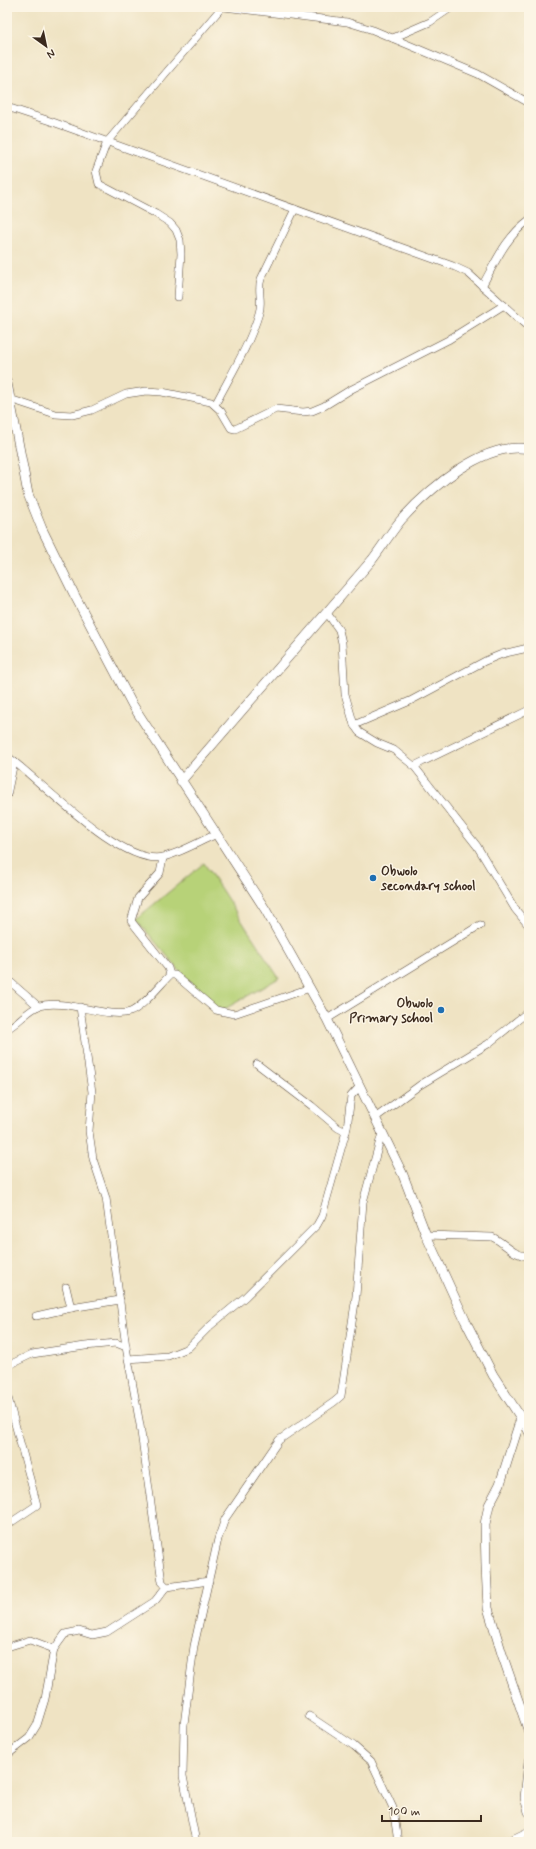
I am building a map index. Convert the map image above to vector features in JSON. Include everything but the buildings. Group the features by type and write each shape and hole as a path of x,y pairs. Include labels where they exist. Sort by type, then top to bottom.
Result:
{"street":[{"path":"178,297 181,254 180,240 176,230 170,223 156,214 99,184 96,171 107,142 223,7 347,22 393,38 478,74 529,103"},
{"path":"393,38 430,22 452,7"},
{"path":"7,107 453,266 468,273 529,328"},
{"path":"215,405 252,331 261,307 259,285 295,209"},
{"path":"482,286 505,244 513,234 529,220"},
{"path":"10,399 54,414 72,415 92,410 126,394 146,391 162,392 210,402 215,405 231,428 234,429 276,409 303,412 312,411 426,352 504,305"},
{"path":"7,383 28,494 42,529 74,594 132,704 265,909 327,1019 403,1175 426,1235 464,1320 493,1375 525,1420 529,1434"},
{"path":"181,781 372,560 401,520 424,497 453,474 480,458 501,450 521,447 529,449"},
{"path":"327,613 339,630 342,644 345,694 354,725 359,732 377,743 394,750 414,766 476,846 514,909 529,926"},
{"path":"354,725 410,701 485,661 502,654 528,648"},
{"path":"414,766 529,710"},
{"path":"7,756 28,772 88,825 132,852 149,858 163,858 217,834"},
{"path":"7,796 14,762"},
{"path":"163,858 160,873 138,898 131,921 168,968 170,975"},
{"path":"327,1019 480,925"},
{"path":"170,975 175,975 216,1010 234,1014 310,988"},
{"path":"7,1029 38,1006 67,1005 119,1013 131,1012 140,1006 170,975"},
{"path":"7,979 38,1006"},
{"path":"80,1007 92,1092 90,1138 93,1159 106,1198 126,1347 140,1425 143,1462 162,1582 166,1587"},
{"path":"376,1118 420,1085 488,1044 529,1011"},
{"path":"257,1064 338,1128 346,1132"},
{"path":"128,1359 168,1356 188,1348 210,1326 245,1297 314,1229 322,1216 346,1132 351,1096 360,1086"},
{"path":"196,1842 183,1776 184,1725 194,1646 218,1539 225,1519 278,1440 341,1396 356,1296 363,1202 382,1133"},
{"path":"426,1235 492,1237 500,1241 516,1254 529,1256"},
{"path":"66,1287 71,1308"},
{"path":"36,1316 71,1308 120,1300"},
{"path":"7,1366 32,1354 116,1343 126,1347"},
{"path":"7,1394 37,1505 7,1525"},
{"path":"525,1420 488,1511 485,1524 488,1608 529,1732"},
{"path":"7,1755 29,1738 37,1725 45,1699 54,1649 65,1634 79,1631 92,1635 106,1632 155,1601 166,1587 209,1581"},
{"path":"7,1647 30,1640 54,1649"},
{"path":"309,1716 354,1746 371,1761 392,1808 398,1842"},
{"path":"529,1761 525,1798 529,1812"},
{"path":"506,1842 529,1831"}],"green space":[{"path":"204,863 279,978 216,1014 136,919"}],"place":[{"name":"Obwolo secondary school","path":"373,878"},
{"name":"Obwolo Primary school","path":"441,1010"}]}
